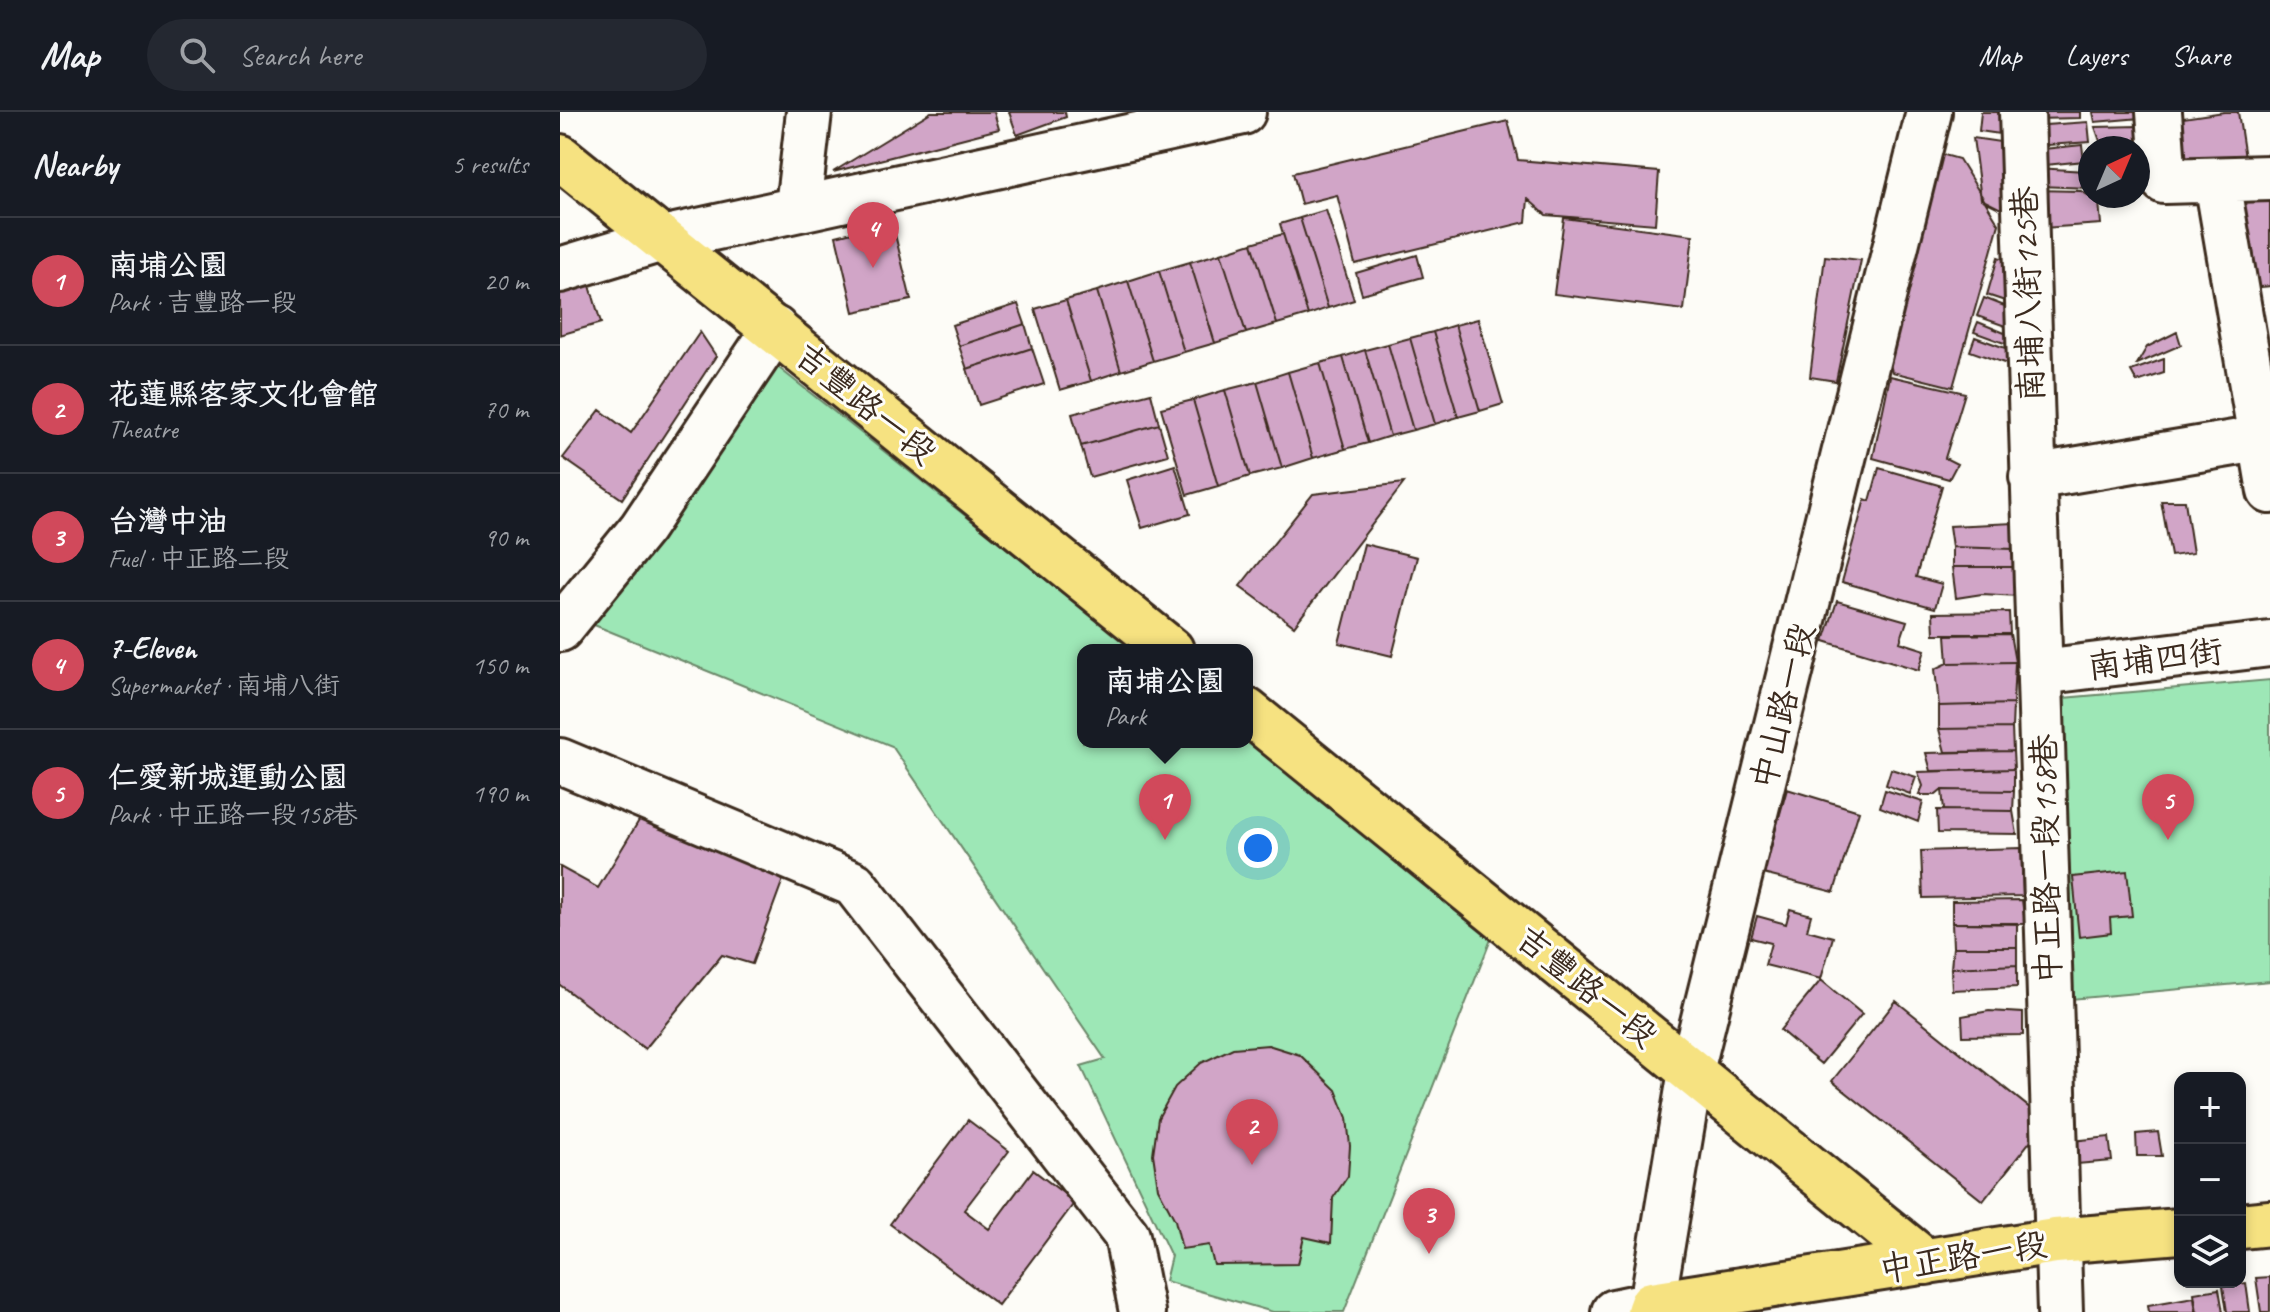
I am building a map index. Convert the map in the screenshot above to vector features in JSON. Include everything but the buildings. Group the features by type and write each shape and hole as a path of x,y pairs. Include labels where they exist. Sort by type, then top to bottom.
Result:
{"main road":[{"name":"吉豐路一段","path":"560,157 1164,644"},
{"name":"吉豐路一段","path":"1253,716 1926,1262"},
{"path":"2246,1225 2270,1223"},
{"name":"中正路一段","path":"1638,1309 2055,1241 2174,1231"}],"street":[{"path":"798,207 809,112"},
{"path":"560,270 662,239 798,207 1243,112"},
{"name":"中山路一段","path":"1638,1309 1691,1071 1929,112"},
{"name":"南埔八街125巷","path":"2022,112 2032,477"},
{"path":"2159,112 2164,181 2270,178"},
{"path":"2217,181 2262,388 2270,491"},
{"path":"560,629 642,528 775,329"},
{"path":"2032,477 2264,438"},
{"name":"中正路一段158巷","path":"2032,477 2041,672 2055,1241 2060,1312"},
{"name":"南埔四街","path":"2041,672 2270,644"},
{"path":"560,761 854,884 1127,1236 1142,1312"}],"green space":[{"path":"760,353 1127,644 1077,644 1077,748 1253,748 1253,744 1493,934 1344,1312 1273,1312 1165,1281 1171,1256 1081,1066 1105,1059 892,746 572,616"},
{"path":"2270,680 2270,981 2071,999 2063,698"}],"place":[{"name":"7-Eleven","path":"873,268"},
{"name":"南埔公園","path":"1165,840"},
{"name":"仁愛新城運動公園","path":"2168,840"},
{"name":"花蓮縣客家文化會館","path":"1252,1165"},
{"name":"台灣中油","path":"1429,1254"}]}
